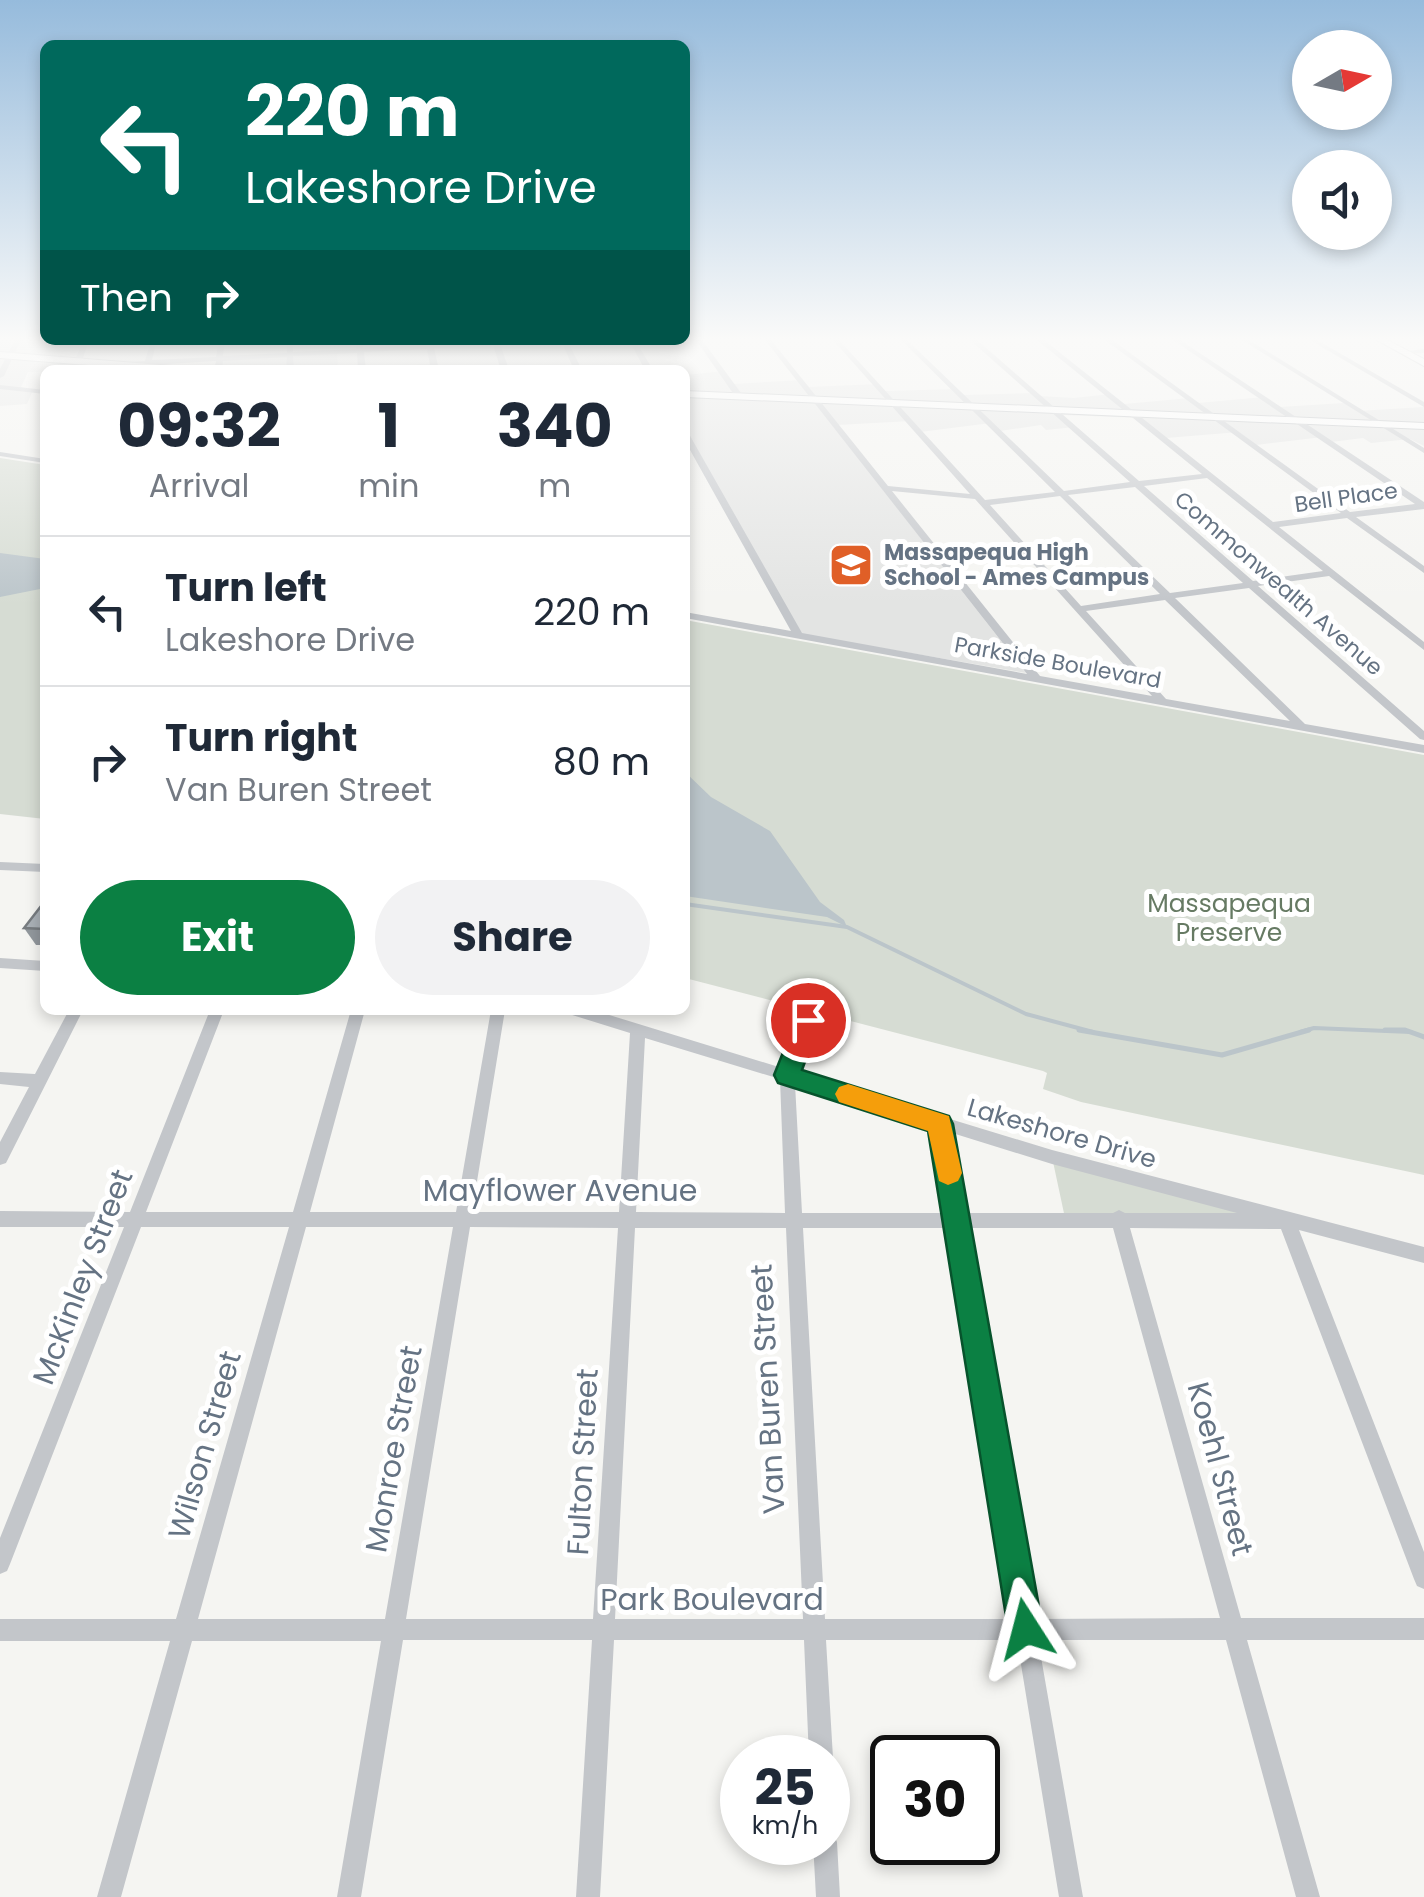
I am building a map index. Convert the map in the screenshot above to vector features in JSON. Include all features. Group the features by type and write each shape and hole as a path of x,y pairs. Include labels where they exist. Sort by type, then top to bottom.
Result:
{"street":[{"path":"838,429 1036,678"},
{"path":"916,429 1163,702"},
{"path":"995,429 1302,727"},
{"name":"Commonwealth Avenue","path":"1074,429 1424,737"},
{"path":"1151,429 1424,647"},
{"path":"1230,429 1424,570"},
{"path":"1309,429 1424,505"},
{"path":"1389,429 1424,451"},
{"path":"690,443 798,636"},
{"path":"0,454 40,458"},
{"path":"690,465 703,466"},
{"path":"884,488 981,500 1210,475"},
{"name":"Bell Place","path":"1272,525 1424,505"},
{"path":"1080,609 1331,572"},
{"name":"Parkside Boulevard","path":"690,614 1424,749"},
{"path":"0,866 40,868"},
{"path":"0,963 40,966"},
{"path":"0,1158 73,1015"},
{"name":"McKinley Street","path":"0,1564 215,1015"},
{"name":"Wilson Street","path":"109,1897 357,1015"},
{"name":"Monroe Street","path":"349,1897 497,1015"},
{"name":"Lakeshore Drive","path":"590,1015 940,1124 1286,1221 1424,1255"},
{"name":"Van Buren Street","path":"808,1020 787,1075 791,1218 820,1735"},
{"name":"Fulton Street","path":"588,1897 638,1030"},
{"path":"0,1078 39,1081"},
{"path":"940,1124 1071,1897"},
{"name":"Mayflower Avenue","path":"0,1218 1120,1218"},
{"path":"1120,1218 1286,1221 1424,1578"},
{"name":"Koehl Street","path":"1120,1218 1308,1897"},
{"name":"Park Boulevard","path":"0,1630 1424,1629"},
{"path":"826,1865 828,1897"}],"shaded area":[{"name":"Massapequa High School - Ames Campus","path":"690,429 835,429 1026,673 800,634 690,437"},
{"name":"Massapequa High School - Ames Campus","path":"1154,429 1424,429 1424,446 1410,439 1371,443 1363,438 1331,442 1323,437 1256,445 1239,432 1166,438"},
{"path":"0,553 40,558 40,589 0,597"},
{"path":"690,777 711,797 770,831 820,902 844,920 847,927 827,917 690,897"}],"green space":[{"path":"0,458 40,464 40,818 0,814"},
{"name":"Massapequa Preserve","path":"690,621 1424,755 1424,1175 1081,1102 1043,1089 1047,1073 690,979"},
{"path":"1052,1157 1287,1221 1065,1218"}],"building":[{"path":"40,907 40,929 24,928"}],"waterway":[{"path":"690,905 847,927 1026,1014 1093,1032"},
{"path":"1300,1032 1314,1028 1410,1032"},
{"path":"1079,1030 1222,1055 1309,1030"},
{"path":"1385,1030 1410,1032"},
{"path":"1410,1032 1424,1037"}],"slow traffic":[{"path":"848,1094 940,1124 948,1173"}],"place":[{"name":"Massapequa High School - Ames Campus","path":"851,565"}],"route":[{"path":"808,1020 787,1075 940,1124 1026,1629"}]}
